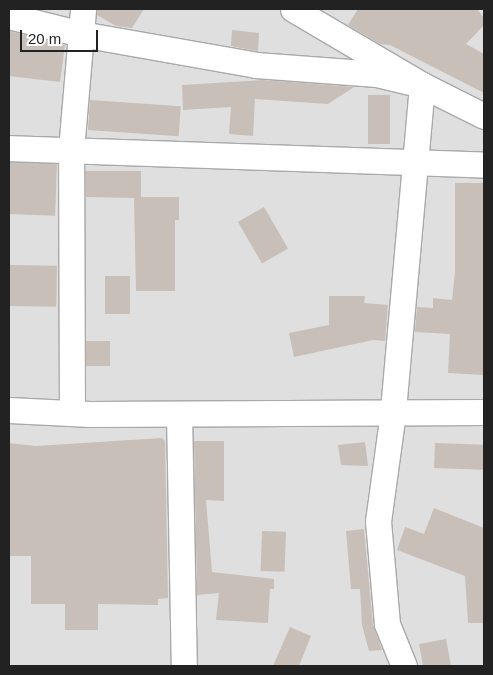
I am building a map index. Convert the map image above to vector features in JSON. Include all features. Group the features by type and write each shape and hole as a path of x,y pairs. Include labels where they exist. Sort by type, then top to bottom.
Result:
{"street":[{"path":"72,413 71,150 84,9"},
{"path":"293,9 422,85 484,116"},
{"path":"9,16 81,34 256,65 377,74 422,85"},
{"path":"404,666 387,624 378,521 393,412 422,85"},
{"path":"9,148 484,164"},
{"path":"9,410 72,413 179,414 484,412"},
{"path":"179,414 184,666"}],"shaded area":[{"path":"9,9 484,9 484,666 9,666"}],"building":[{"path":"97,9 144,9 132,28 116,26 97,15"},
{"path":"358,9 477,9 484,18 484,25 466,44 484,54 484,93 390,45 380,44 348,25"},
{"path":"232,30 259,33 258,51 231,46"},
{"path":"9,31 65,45 60,82 9,76"},
{"path":"264,80 354,87 328,104 255,99 253,136 229,134 231,107 183,110 182,85"},
{"path":"368,95 390,95 390,144 368,144"},
{"path":"90,100 181,106 179,136 88,130"},
{"path":"9,162 57,164 55,216 9,214"},
{"path":"85,171 141,171 141,197 179,197 179,220 175,220 175,291 136,291 134,198 86,197"},
{"path":"455,183 484,183 484,375 448,373 450,334 415,332 417,307 433,308 433,298 452,300 455,272"},
{"path":"264,207 288,249 262,264 238,222"},
{"path":"9,265 57,266 56,307 9,306"},
{"path":"105,276 130,276 130,314 105,314"},
{"path":"329,296 365,296 364,303 388,305 385,341 373,340 294,357 289,333 329,325"},
{"path":"86,341 110,341 110,366 86,366"},
{"path":"162,438 165,441 168,598 158,599 158,605 98,604 98,630 65,630 65,604 31,604 31,556 9,556 9,443 36,446"},
{"path":"194,441 224,441 224,501 206,500 212,572 274,579 274,589 270,589 268,623 216,620 219,593 197,595"},
{"path":"365,442 368,466 341,465 338,445"},
{"path":"435,443 484,445 483,470 434,468"},
{"path":"434,508 484,528 484,623 468,623 465,576 397,550 405,527 424,534"},
{"path":"364,529 373,625 382,650 369,651 362,625 360,589 351,589 346,531"},
{"path":"262,531 286,532 285,572 261,571"},
{"path":"290,627 311,636 299,666 273,666"},
{"path":"446,639 451,666 423,666 419,644"}]}
